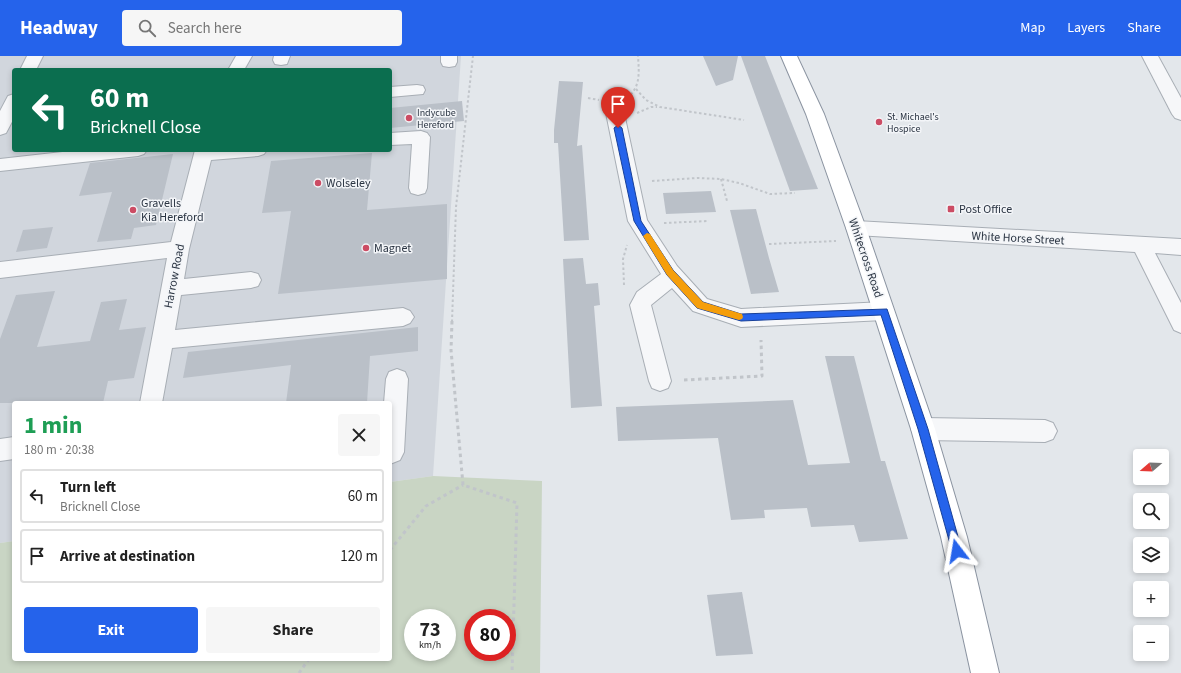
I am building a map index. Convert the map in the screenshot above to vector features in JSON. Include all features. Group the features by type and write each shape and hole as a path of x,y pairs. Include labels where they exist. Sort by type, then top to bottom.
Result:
{"highway":[{"name":"Whitecross Road","path":"788,56 815,114 858,234 923,429 954,537 985,673"}],"street":[{"path":"29,68 35,56"},
{"path":"237,68 244,56"},
{"path":"1150,56 1181,114"},
{"path":"392,92 416,90"},
{"path":"0,129 12,104"},
{"path":"614,104 638,221 673,276 700,305 741,318 884,311"},
{"path":"392,140 421,137 418,188"},
{"path":"0,165 120,152"},
{"name":"Harrow Road","path":"151,401 179,249 204,152"},
{"name":"White Horse Street","path":"858,234 1181,247"},
{"path":"1141,245 1181,324"},
{"path":"0,270 179,249"},
{"path":"660,381 640,305 644,298 673,276"},
{"path":"172,288 251,280"},
{"path":"162,340 403,317"},
{"path":"392,452 397,379"},
{"path":"923,429 1045,431"},
{"path":"0,450 12,448"}],"path":[{"path":"463,485 451,350 456,207 473,56"},
{"path":"588,98 614,104 633,94 639,81 638,56"},
{"path":"636,89 645,99 660,107 744,120"},
{"path":"630,183 696,178 720,179 740,183 770,194 795,193"},
{"path":"720,179 727,202"},
{"path":"624,290 623,259 629,239 640,224 709,221"},
{"path":"769,244 858,234"},
{"path":"660,381 762,376 761,330 767,316"},
{"path":"392,548 426,506 463,485 517,503 512,673"},
{"path":"299,673 308,661"}],"shaded area":[{"path":"0,56 461,56 433,476 392,482 392,401 12,401 12,541 0,543"}],"green space":[{"path":"433,476 542,481 540,673 0,673 0,543 12,541 12,661 392,661 392,482"}],"building":[{"path":"703,56 738,56 733,80 716,86"},
{"path":"741,56 765,56 818,189 790,191"},
{"path":"559,81 583,82 577,146 582,145 589,240 564,241 558,143 554,143"},
{"path":"462,101 464,121 392,128 392,108"},
{"name":"Magnet","path":"372,153 367,210 447,204 447,279 278,294 291,211 262,213 271,161"},
{"name":"Gravells Kia Hereford","path":"173,154 156,225 134,228 131,239 97,242 112,192 79,196 90,163"},
{"path":"711,191 716,212 666,214 663,193"},
{"path":"756,209 779,292 751,294 730,210"},
{"path":"53,227 47,248 16,252 23,230"},
{"path":"583,258 586,284 598,283 600,305 594,306 602,406 571,408 563,259"},
{"path":"55,291 37,347 90,341 101,302 127,299 119,330 146,327 134,378 108,381 103,401 12,401 12,403 0,403 0,339 16,295"},
{"path":"418,327 418,351 370,356 367,401 286,401 291,365 183,378 188,352"},
{"path":"825,356 854,356 881,461 885,461 908,539 859,542 854,525 811,527 807,508 764,510 765,518 731,520 718,438 618,441 616,407 793,400 808,465 850,463"},
{"path":"742,592 753,654 716,656 707,595"}],"slow traffic":[{"path":"647,236 670,272 700,305 739,317"}],"place":[{"name":"Indycube Hereford","path":"409,118"},
{"name":"St. Michael's Hospice","path":"879,122"},
{"name":"Wolseley","path":"318,183"},
{"name":"Post Office","path":"951,209"},
{"name":"Gravells Kia Hereford","path":"133,210"},
{"name":"Magnet","path":"366,248"}],"route":[{"path":"618,128 638,221 670,272 700,305 741,318 884,311 923,429 957,551"}]}
